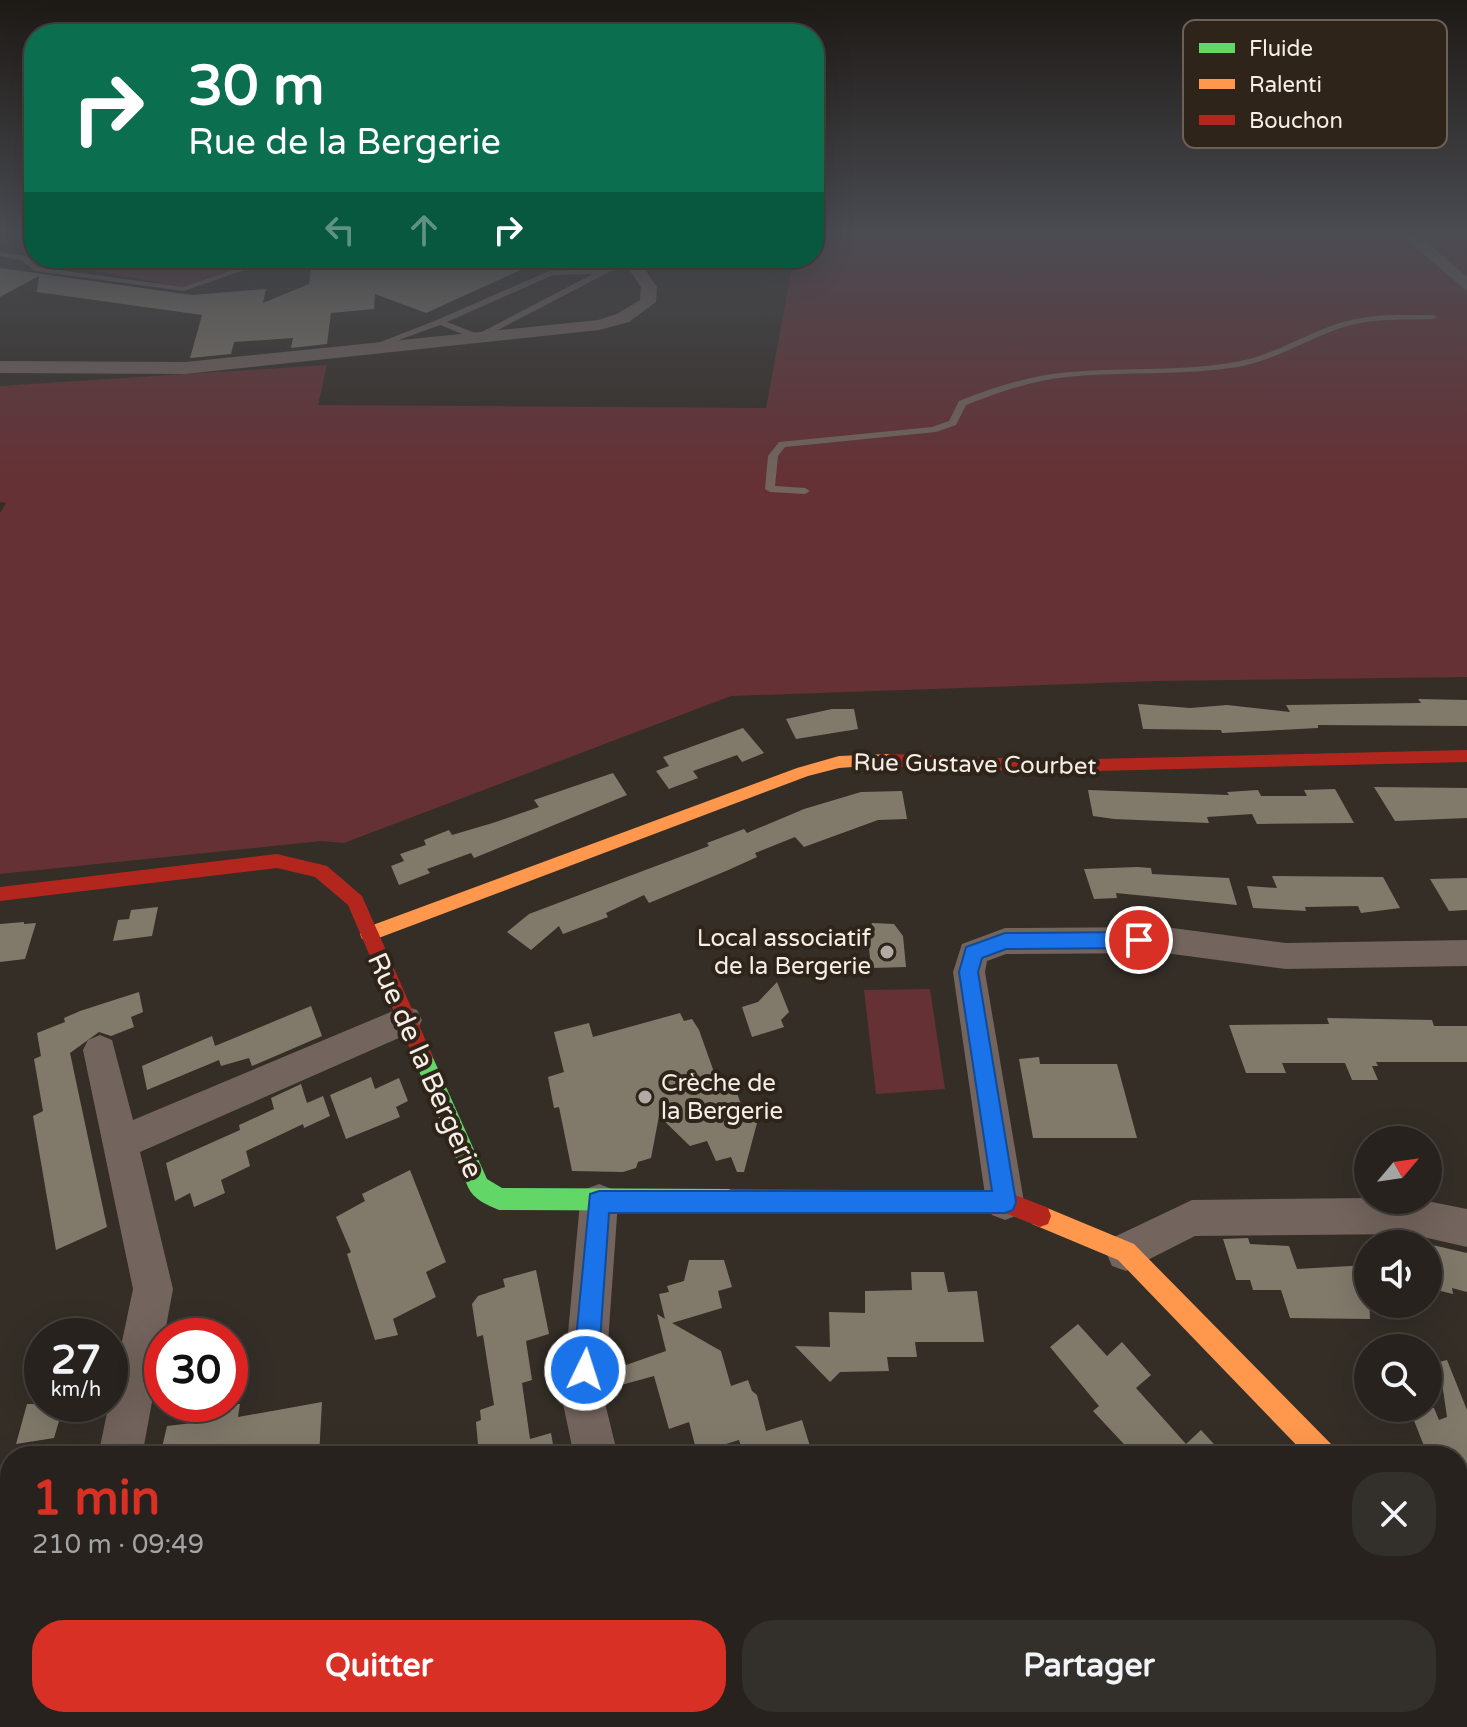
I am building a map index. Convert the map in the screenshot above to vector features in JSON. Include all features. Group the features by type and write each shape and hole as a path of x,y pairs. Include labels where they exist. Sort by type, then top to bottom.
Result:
{"street":[{"path":"0,367 185,368 599,325 627,316"},
{"name":"Rue Gustave Courbet","path":"369,934 803,772 839,762 1054,766 1467,756"},
{"name":"Rue de la Bergerie","path":"0,894 277,861 311,865 336,877 355,901 479,1187 499,1199 599,1202 1005,1202 1126,1252 1315,1446"},
{"path":"1005,1202 969,972 973,953 1005,941 1165,940 1286,956 1467,953"},
{"path":"120,1143 405,1020"},
{"path":"100,1050 153,1289 122,1446"},
{"path":"594,1446 583,1399 599,1202"},
{"path":"1126,1252 1192,1218 1410,1216 1467,1228"}],"lane":[{"path":"374,346 455,316"},
{"path":"440,322 478,337 519,316"},
{"path":"805,491 770,489 773,456 782,444 933,430 953,423 962,403 997,386 1050,374 1230,365 1348,323 1433,317"}],"shaded area":[{"path":"783,316 1467,316 1467,677 1157,681 731,696 344,843 321,841 0,874 0,513 6,503 0,502 0,386 327,365 318,405 766,408"},
{"path":"930,989 945,1089 876,1094 864,990"}],"building":[{"path":"202,316 331,316 327,344 291,348 293,338 234,342 231,354 190,358"},
{"path":"1418,699 1467,700 1467,726 1318,725 1318,728 1222,733 1221,730 1143,729 1138,704 1190,708 1227,705 1290,712 1286,705 1421,703"},
{"path":"832,709 854,709 858,729 796,739 786,719"},
{"path":"743,728 764,753 742,762 737,755 693,771 698,778 669,789 656,771 669,766 663,757"},
{"path":"613,773 627,795 474,858 471,853 427,869 430,873 399,885 391,866 404,861 400,854 426,845 424,840 449,830 452,835 539,807 534,800"},
{"path":"1374,787 1467,788 1467,818 1395,821"},
{"path":"1335,789 1354,823 1257,824 1252,814 1207,817 1209,823 1114,819 1093,816 1088,790 1229,795 1227,792 1258,790 1261,796 1307,796 1304,790"},
{"path":"902,791 907,819 878,820 804,847 795,837 755,853 757,857 649,903 644,895 606,913 608,917 563,934 559,926 531,950 507,932 529,914 709,846 707,843 744,829 747,833 804,809 861,792"},
{"path":"1151,868 1152,874 1229,878 1237,905 1116,893 1117,898 1094,899 1084,869"},
{"path":"1272,876 1383,877 1400,908 1361,913 1358,906 1305,907 1306,911 1253,908 1247,886 1277,888"},
{"path":"1467,878 1467,910 1449,911 1430,879"},
{"path":"158,907 152,936 113,941 118,920 129,919 131,910"},
{"path":"36,923 25,959 0,962 0,924"},
{"name":"Local associatif de la Bergerie","path":"872,923 894,924 903,936 906,967 871,968 868,937"},
{"path":"777,982 789,1012 781,1020 784,1027 752,1037 742,1007 758,1002"},
{"path":"139,992 143,1012 131,1017 134,1027 111,1036 99,1032 70,1053 107,1227 56,1250 33,1116 43,1111 34,1059 41,1056 37,1033 65,1022 64,1018 80,1011"},
{"path":"311,1006 322,1036 252,1066 249,1058 221,1066 219,1060 147,1090 142,1066 212,1036 215,1046"},
{"name":"Crèche de la Bergerie","path":"680,1013 684,1021 692,1019 699,1030 720,1089 734,1085 741,1104 749,1102 757,1123 744,1172 737,1172 731,1157 716,1161 707,1141 690,1146 659,1116 651,1158 638,1162 636,1168 623,1172 572,1171 559,1107 554,1108 548,1077 564,1072 554,1032 589,1023 593,1037"},
{"path":"1327,1018 1432,1020 1434,1026 1467,1026 1467,1062 1376,1062 1378,1066 1372,1066 1378,1080 1352,1080 1345,1063 1282,1063 1286,1073 1246,1073 1229,1025 1329,1024"},
{"path":"1039,1057 1040,1064 1117,1064 1137,1138 1033,1138 1019,1059"},
{"path":"371,1077 375,1089 399,1078 408,1101 396,1107 400,1117 346,1139 330,1095"},
{"path":"301,1084 307,1103 323,1096 330,1116 304,1128 303,1124 246,1151 250,1166 221,1180 225,1193 194,1207 190,1193 175,1201 166,1163 240,1130 239,1125 274,1109 271,1098"},
{"path":"410,1170 446,1262 426,1272 436,1297 393,1319 398,1335 375,1340 347,1254 351,1252 336,1217 365,1201 362,1194"},
{"path":"1248,1238 1250,1244 1289,1246 1297,1269 1354,1266 1354,1318 1370,1319 1290,1318 1281,1290 1253,1290 1250,1280 1236,1280 1223,1239"},
{"path":"1442,1247 1467,1253 1467,1292 1452,1288 1453,1294 1442,1291"},
{"path":"689,1260 724,1260 732,1287 718,1291 722,1308 672,1323 721,1351 731,1386 748,1380 757,1395 766,1431 802,1420 810,1446 741,1446 739,1440 720,1446 695,1446 689,1422 669,1429 654,1376 614,1387 609,1371 666,1351 657,1314 665,1319 659,1294 669,1292 667,1286 684,1281"},
{"path":"536,1270 549,1334 526,1341 532,1380 522,1383 530,1439 551,1433 553,1446 478,1446 476,1422 481,1420 480,1410 494,1405 483,1335 477,1337 472,1304 478,1296 505,1287 503,1279"},
{"path":"911,1272 944,1272 948,1292 977,1291 984,1342 915,1342 917,1357 887,1357 889,1371 840,1372 830,1382 795,1346 830,1347 829,1312 865,1313 865,1291 912,1290"},
{"path":"1078,1324 1107,1356 1122,1342 1151,1375 1136,1388 1186,1444 1201,1430 1216,1446 1126,1446 1093,1411 1099,1406 1050,1347"},
{"path":"1447,1360 1467,1410 1467,1446 1424,1446 1415,1422 1442,1422 1447,1417 1442,1361"},
{"path":"322,1402 320,1446 162,1446 167,1426 248,1422 248,1415"},
{"path":"24,1415 24,1422 59,1422 54,1438 16,1444"}],"traffic: fast":[{"path":"423,1057 479,1187 499,1199 731,1200"}],"traffic: slow":[{"path":"369,934 803,772 839,762 889,760"},
{"path":"1040,1216 1126,1252 1315,1446"}],"traffic: jam":[{"path":"889,760 1054,766 1467,756"},
{"path":"0,894 277,861 321,871 355,901 423,1057"},
{"path":"731,1200 1005,1202 1040,1216"}],"place":[{"name":"Local associatif de la Bergerie","path":"887,952"},
{"name":"Crèche de la Bergerie","path":"645,1097"}],"route":[{"path":"585,1370 599,1202 1005,1202 969,972 973,953 1005,941 1139,940"}]}
